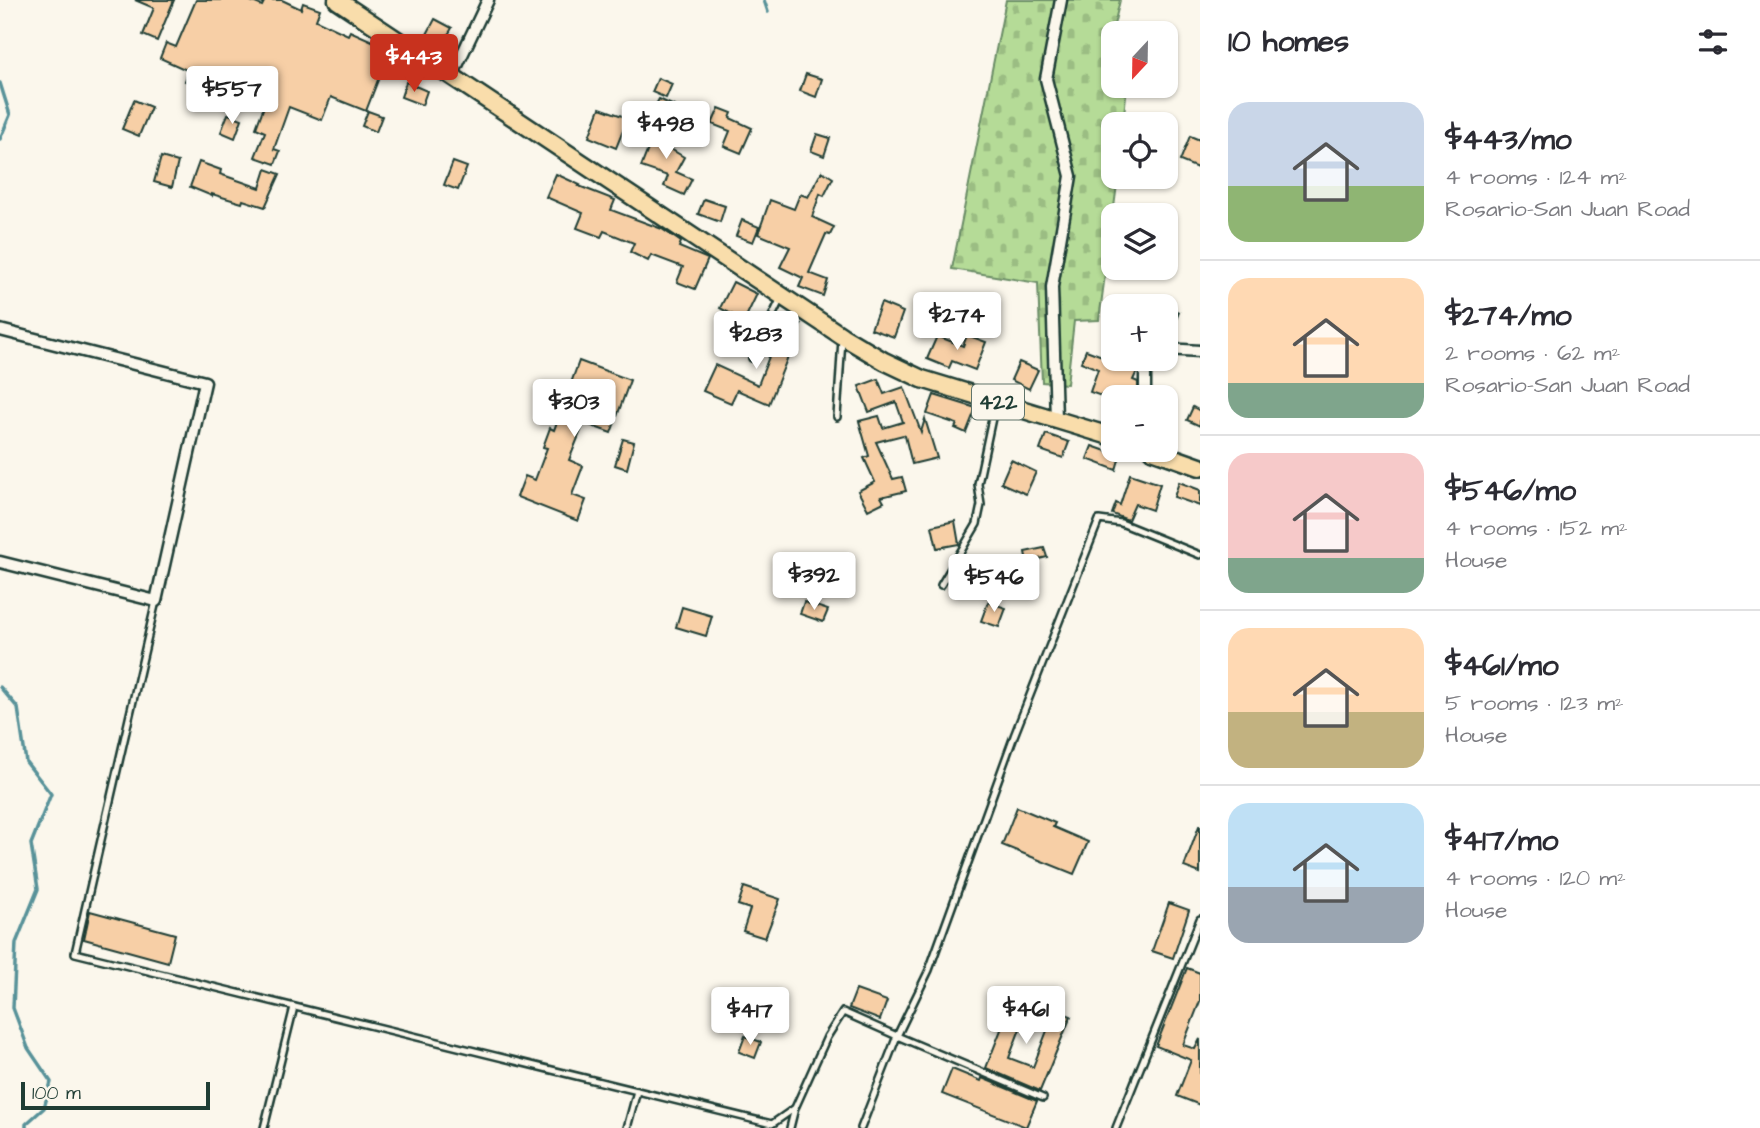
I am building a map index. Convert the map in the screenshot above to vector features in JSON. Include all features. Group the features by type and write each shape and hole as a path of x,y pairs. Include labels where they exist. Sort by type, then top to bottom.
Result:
{"main road":[{"name":"422","path":"337,0 842,336 884,361 922,379 1101,434"},
{"path":"1178,459 1200,467"}],"street":[{"path":"452,76 488,0"},
{"path":"1056,419 1052,287 1071,176 1046,79 1061,0"},
{"path":"0,330 205,382 156,601 0,562"},
{"path":"1178,350 1200,351"}],"lane":[{"path":"752,358 783,295"},
{"path":"837,417 842,336"},
{"path":"941,585 977,524 981,505 978,484 996,401"},
{"path":"861,1128 897,1036 929,970 1014,736 1099,520 1121,523 1200,555"},
{"path":"156,601 75,953 775,1126 795,1108"},
{"path":"1116,1128 1200,919"},
{"path":"264,1128 294,1007"},
{"path":"790,1128 795,1108 827,1037 844,1012 1043,1098"},
{"path":"627,1128 637,1091"}],"green space":[{"path":"1006,0 1120,0 1115,21 1101,21 1101,98 1126,98 1124,112 1101,112 1101,189 1116,189 1115,203 1101,203 1101,280 1104,280 1099,320 1074,321 1067,384 1042,382 1038,283 952,269"}],"building":[{"path":"135,0 174,0 157,41 143,35 154,8"},
{"path":"196,0 248,0 262,6 265,0 282,0 301,9 303,3 320,9 316,20 348,35 350,31 397,52 378,80 366,111 331,97 322,120 289,107 274,149 280,151 275,164 255,157 265,132 256,128 267,98 240,86 234,100 185,81 189,71 160,58 166,43 176,47"},
{"path":"435,19 452,28 441,47 425,38"},
{"path":"806,74 822,79 816,97 800,91"},
{"path":"658,78 672,84 666,98 652,92"},
{"path":"406,82 427,91 422,105 401,97"},
{"path":"659,99 674,106 669,115 654,108"},
{"path":"134,100 151,107 139,136 122,129"},
{"path":"600,108 628,118 616,148 589,137"},
{"path":"719,108 732,113 730,118 752,128 741,153 724,146 730,131 712,124"},
{"path":"368,111 382,116 376,132 362,126"},
{"path":"228,114 242,119 235,138 221,132"},
{"path":"658,124 671,129 664,145 684,157 676,172 692,179 684,195 664,186 668,176 641,167"},
{"path":"817,134 830,138 824,156 811,151"},
{"path":"1190,136 1200,140 1200,169 1180,161"},
{"path":"161,157 178,162 172,187 154,182"},
{"path":"199,162 221,170 220,174 260,188 266,169 280,174 265,207 243,200 242,203 212,196 190,187"},
{"path":"453,162 467,167 458,190 444,185"},
{"path":"822,171 833,178 824,196 820,194 812,217 834,227 830,235 826,234 809,273 828,280 823,296 799,287 803,278 780,267 790,247 758,234 770,200 794,209 800,194 808,197"},
{"path":"556,174 615,200 611,210 662,229 681,242 679,247 708,259 695,289 677,282 683,267 651,255 648,261 630,252 634,243 604,231 601,237 577,228 583,213 546,197"},
{"path":"704,199 725,206 720,222 698,214"},
{"path":"742,220 759,227 753,242 736,236"},
{"path":"733,282 757,294 744,321 720,308"},
{"path":"881,303 903,312 894,337 871,329"},
{"path":"784,318 801,324 769,404 737,390 731,403 703,391 715,365 758,385"},
{"path":"967,335 986,342 975,370 952,361 949,368 927,359 937,336 963,346"},
{"path":"1086,350 1101,356 1101,371 1137,371 1133,380 1138,382 1138,385 1101,385 1101,396 1090,392 1098,369 1081,362"},
{"path":"579,361 630,380 611,433 584,423 569,460 583,466 572,495 586,500 578,521 517,497 525,476 535,480 547,448 543,447 550,428 554,430"},
{"path":"1019,362 1038,370 1029,389 1011,380"},
{"path":"878,379 884,394 904,387 921,432 925,419 937,458 912,464 903,435 876,442 893,479 902,477 906,491 881,497 884,502 868,510 858,491 875,482 864,458 869,456 859,421 879,416 883,428 903,422 896,402 869,412 859,386"},
{"path":"934,395 976,408 966,433 955,428 957,424 927,414"},
{"path":"1193,407 1200,411 1200,426 1187,420"},
{"path":"1046,434 1069,442 1063,458 1040,450"},
{"path":"623,439 634,442 627,469 615,465"},
{"path":"1092,446 1101,449 1101,462 1118,462 1116,470 1087,459"},
{"path":"1011,460 1036,472 1026,494 1001,483"},
{"path":"1130,474 1160,484 1152,510 1135,504 1128,520 1112,514 1116,503 1120,505"},
{"path":"1179,482 1200,490 1200,506 1174,497"},
{"path":"955,521 959,544 937,548 932,526"},
{"path":"1044,548 1047,557 1027,562 1025,552"},
{"path":"804,602 828,610 823,622 800,614"},
{"path":"988,602 1006,608 999,627 981,621"},
{"path":"682,607 712,616 706,636 676,627"},
{"path":"1017,807 1055,823 1053,827 1088,842 1074,874 1002,845"},
{"path":"1200,826 1200,873 1184,867"},
{"path":"744,887 780,899 765,938 743,931 750,909 738,905"},
{"path":"1169,903 1189,910 1173,958 1152,951"},
{"path":"90,911 175,934 168,962 84,939"},
{"path":"1187,968 1200,973 1200,1001 1183,1045 1195,1049 1200,1039 1200,1105 1177,1096 1191,1060 1156,1046"},
{"path":"856,990 887,1001 880,1020 849,1008"},
{"path":"1015,994 1031,1000 1009,1058 1033,1067 1055,1010 1071,1016 1040,1091 986,1068"},
{"path":"745,1036 761,1042 755,1058 739,1052"},
{"path":"952,1069 981,1081 982,1078 1037,1101 1026,1127 942,1094"}],"waterway":[{"path":"764,0 768,12"},
{"path":"0,83 10,115 0,139"},
{"path":"0,687 18,708 26,762 51,794 31,844 38,889 16,943 13,1008 28,1048 51,1082 44,1108 26,1124 26,1128"}]}
